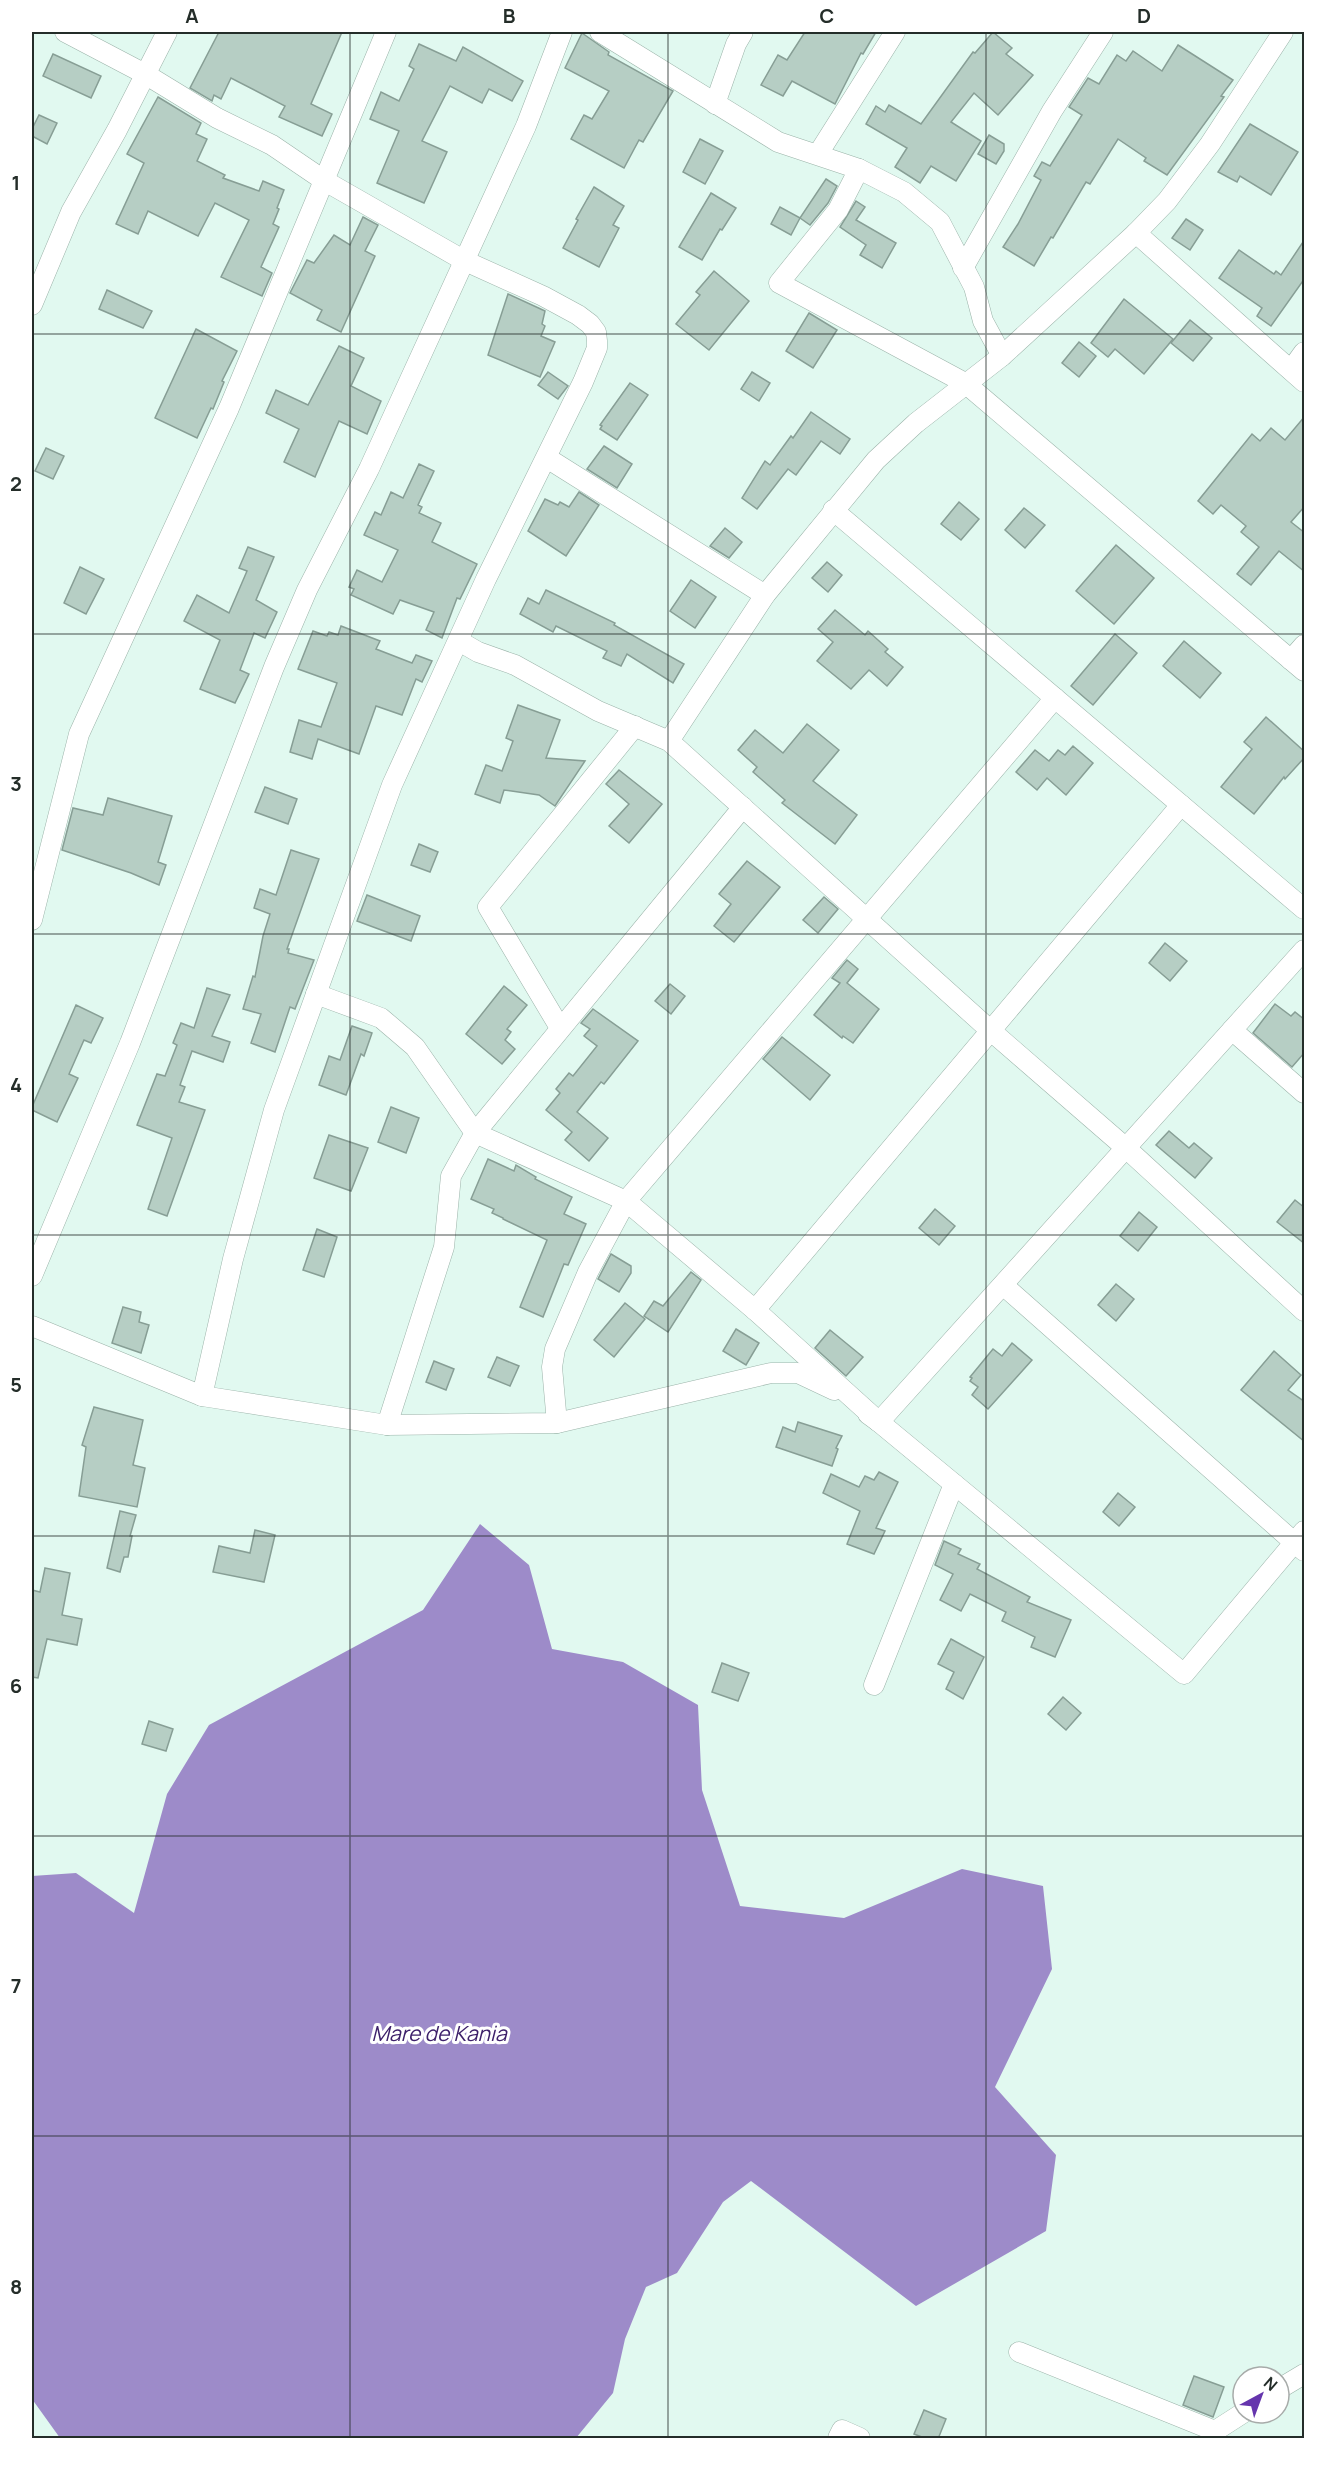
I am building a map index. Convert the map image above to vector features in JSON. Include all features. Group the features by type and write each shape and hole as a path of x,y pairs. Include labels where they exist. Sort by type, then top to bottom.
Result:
{"street":[{"path":"65,32 146,74 218,118 272,145 325,181 465,261 570,310 590,324 596,332 597,348 547,458 486,579 392,785 274,1110 233,1259 202,1396"},
{"path":"32,305 71,212 167,32"},
{"path":"32,920 79,734 229,408 386,32"},
{"path":"32,1276 130,1043 273,667 307,590 369,469 465,261 526,126 561,32"},
{"path":"600,32 778,142 859,169 904,192 940,222 974,287 983,321 1002,356"},
{"path":"715,104 736,44 743,32"},
{"path":"818,154 895,32"},
{"path":"963,268 1052,111 1103,32"},
{"path":"669,741 765,595 876,460 916,423 1002,356 1136,233 1167,201 1210,144 1283,32"},
{"path":"859,169 838,210 779,283 965,383 1298,665 1305,645"},
{"path":"1136,233 1298,376 1305,352"},
{"path":"547,458 765,595"},
{"path":"833,510 1305,909"},
{"path":"459,641 478,652 515,665 598,711 669,741 990,1030 1126,1148 1305,1311"},
{"path":"557,1423 552,1367 555,1349 588,1272 626,1201 1055,698"},
{"path":"560,1028 488,907 634,726"},
{"path":"754,1310 1181,805"},
{"path":"387,1425 444,1247 451,1176 475,1133 743,807"},
{"path":"879,1422 1305,950"},
{"path":"316,994 381,1018 415,1047 475,1133 626,1201 754,1310 879,1422 1184,1674 1301,1542 1003,1285"},
{"path":"1232,1030 1305,1093"},
{"path":"32,1326 202,1396 387,1425 557,1423 756,1376 786,1372 798,1373 829,1386 879,1422"},
{"path":"874,1685 954,1484"},
{"path":"1019,2352 1214,2435 1231,2422"},
{"path":"1291,2382 1305,2374"},
{"path":"838,2439 842,2430 860,2439"}],"water":[{"name":"Mare de Kania","path":"480,1524 529,1565 552,1649 623,1662 698,1705 702,1790 740,1906 844,1918 962,1869 1043,1886 1052,1969 995,2087 1056,2155 1046,2231 916,2306 751,2181 723,2202 677,2273 646,2287 625,2339 613,2393 576,2438 60,2438 32,2399 32,1876 76,1873 134,1913 167,1794 209,1725 423,1610"}],"building":[{"path":"219,32 342,32 311,104 332,114 322,136 279,117 285,106 231,78 221,99 214,95 212,101 190,88"},
{"path":"805,32 876,32 863,54 861,53 835,104 792,81 783,96 761,85 778,55 787,60"},
{"path":"993,32 1012,48 1006,54 1033,75 998,115 974,93 951,122 981,141 956,181 931,166 920,183 895,167 907,148 866,124 876,106 885,112 889,105 921,124 973,52 975,53"},
{"path":"582,33 609,52 608,55 673,91 643,142 639,140 624,168 571,139 584,115 592,119 609,91 565,68"},
{"path":"419,44 456,61 463,47 523,81 512,101 489,89 482,103 450,86 422,141 447,152 424,203 377,183 399,131 370,119 381,92 399,101 414,69 409,66"},
{"path":"1178,45 1233,80 1221,96 1224,97 1167,175 1144,161 1146,158 1118,139 1090,184 1086,182 1034,266 1003,247 1041,180 1034,176 1042,162 1050,166 1082,115 1069,107 1088,78 1099,84 1117,55 1126,61 1133,51 1162,71"},
{"path":"53,54 101,76 91,98 43,76"},
{"path":"158,97 201,123 196,134 207,139 197,161 225,175 223,178 259,191 263,181 284,190 273,224 279,227 261,267 272,273 262,296 221,277 249,220 215,203 198,236 148,211 138,234 116,224 144,163 127,154"},
{"path":"39,115 57,123 47,144 32,136 32,129"},
{"path":"1250,124 1298,152 1271,195 1240,176 1237,182 1218,172"},
{"path":"989,135 1004,144 1004,151 996,164 978,154"},
{"path":"700,139 723,151 705,184 683,172"},
{"path":"826,179 837,186 828,203 810,225 800,218"},
{"path":"594,187 624,206 613,225 619,228 599,267 563,248"},
{"path":"711,193 736,208 722,230 720,229 702,260 679,247"},
{"path":"856,201 865,207 856,220 896,243 882,268 860,255 866,245 840,227"},
{"path":"780,207 800,218 791,235 771,224"},
{"path":"363,217 378,225 365,251 375,256 341,332 317,320 322,310 290,293 307,260 314,263 334,235 350,245"},
{"path":"1186,219 1203,230 1190,250 1172,238"},
{"path":"1305,239 1305,278 1271,326 1257,316 1262,308 1219,278 1239,250 1274,274 1276,271 1281,275"},
{"path":"714,271 749,301 709,350 676,324 700,295 696,292"},
{"path":"107,290 152,311 143,328 99,309"},
{"path":"508,294 545,311 542,324 545,326 541,336 555,342 540,377 488,355"},
{"path":"1124,299 1173,339 1144,374 1115,349 1108,357 1091,343"},
{"path":"809,313 837,330 813,368 786,351"},
{"path":"1190,320 1212,338 1193,361 1171,343"},
{"path":"196,329 237,351 222,381 224,382 213,409 211,408 197,438 155,418"},
{"path":"1079,342 1096,356 1079,377 1062,363"},
{"path":"339,346 364,358 351,386 381,401 367,434 339,421 315,477 284,462 299,429 266,413 276,390 308,405"},
{"path":"548,372 568,386 558,399 538,385"},
{"path":"752,372 770,383 759,401 741,389"},
{"path":"630,383 648,395 617,440 600,429 602,426 600,425"},
{"path":"811,412 850,439 840,454 821,441 796,475 788,469 757,509 742,498 765,461 770,465"},
{"path":"1305,416 1305,506 1291,522 1305,533 1305,572 1279,551 1251,585 1237,574 1259,547 1241,532 1246,526 1221,505 1213,514 1198,501 1252,434 1260,441 1271,428 1285,440"},
{"path":"604,446 632,464 617,488 587,469"},
{"path":"46,448 64,456 53,479 35,471"},
{"path":"419,464 434,471 418,505 422,507 419,513 441,523 432,542 477,564 460,599 457,598 442,638 426,630 434,612 400,600 393,614 351,595 354,589 349,587 357,570 382,582 398,550 364,535 375,512 381,515 391,492 403,498"},
{"path":"579,492 599,505 566,556 528,531 545,499 558,505 560,502 569,507"},
{"path":"959,502 979,519 961,540 941,524"},
{"path":"1024,508 1045,525 1025,548 1005,530"},
{"path":"725,528 742,542 729,558 710,546"},
{"path":"1116,545 1154,578 1114,624 1076,591"},
{"path":"248,547 274,557 256,600 277,612 265,638 254,633 240,670 249,674 235,703 200,689 220,640 184,621 197,595 229,613 247,571 239,568"},
{"path":"827,562 842,575 828,592 812,578"},
{"path":"80,567 104,579 86,614 64,603"},
{"path":"691,580 716,597 695,628 670,611"},
{"path":"546,590 615,623 614,625 684,664 673,683 627,654 621,666 603,658 607,651 556,626 553,632 520,614 528,598 539,604"},
{"path":"835,610 865,635 868,631 888,649 885,652 903,667 887,686 869,670 851,689 817,661 833,642 818,629"},
{"path":"341,626 380,641 376,649 412,663 416,655 432,661 422,682 416,679 402,715 376,706 359,754 318,739 312,759 290,752 299,720 321,727 337,683 298,669 313,631 327,636 329,632 338,635"},
{"path":"1115,634 1137,653 1093,705 1071,686"},
{"path":"1184,641 1221,673 1200,698 1163,666"},
{"path":"518,705 560,720 546,758 585,761 555,806 539,795 504,790 500,803 475,794 486,765 502,771 513,741 506,738"},
{"path":"1266,717 1305,752 1305,757 1285,779 1284,777 1254,814 1221,787 1252,749 1244,742"},
{"path":"807,724 839,750 813,781 857,815 835,844 782,803 785,800 753,772 757,767 738,750 755,730 783,753"},
{"path":"1073,746 1093,763 1066,795 1047,778 1037,790 1016,772 1035,750 1049,761 1058,750 1065,755"},
{"path":"619,770 662,804 629,843 609,826 629,804 606,784"},
{"path":"265,787 297,799 288,824 255,812"},
{"path":"108,798 172,816 158,862 166,865 159,885 62,850 73,808 103,815"},
{"path":"419,844 438,852 430,872 411,865"},
{"path":"291,850 319,859 287,949 289,949 288,953 314,960 295,1009 290,1007 275,1052 251,1043 261,1014 243,1009 253,976 255,977 270,914 254,908 260,889 276,895"},
{"path":"747,861 780,887 734,942 714,926 731,904 719,894"},
{"path":"367,895 420,916 411,941 357,921"},
{"path":"824,897 838,909 818,933 803,920"},
{"path":"1165,943 1187,961 1170,981 1149,963"},
{"path":"847,960 858,969 847,983 879,1009 853,1043 843,1036 842,1038 814,1015 840,983 832,978"},
{"path":"670,984 685,996 671,1014 655,1001"},
{"path":"504,986 527,1005 507,1029 511,1032 505,1040 515,1049 502,1064 466,1034"},
{"path":"207,988 230,995 212,1036 230,1042 223,1062 192,1051 180,1085 185,1087 179,1102 205,1110 167,1216 148,1209 172,1138 137,1125 157,1074 165,1076 177,1045 173,1043 181,1023 194,1028"},
{"path":"1275,1004 1291,1016 1295,1012 1305,1020 1305,1052 1292,1067 1253,1033"},
{"path":"76,1005 103,1018 91,1043 84,1040 69,1074 78,1078 57,1122 32,1110 32,1107"},
{"path":"593,1009 638,1041 604,1084 601,1082 577,1112 608,1138 589,1161 565,1140 572,1132 546,1110 560,1093 556,1089 569,1073 573,1076 597,1046 584,1036 590,1029 581,1023"},
{"path":"352,1026 372,1033 364,1056 361,1054 346,1095 319,1085 329,1056 340,1060"},
{"path":"782,1037 830,1075 810,1100 763,1059"},
{"path":"391,1107 419,1118 406,1153 378,1142"},
{"path":"1169,1131 1189,1148 1194,1143 1212,1158 1195,1178 1156,1145"},
{"path":"329,1135 368,1148 351,1191 314,1178"},
{"path":"488,1159 514,1171 516,1165 536,1177 535,1179 572,1197 564,1214 586,1224 568,1265 564,1264 543,1317 520,1307 547,1240 503,1219 492,1213 494,1209 471,1199"},
{"path":"1295,1200 1305,1208 1305,1244 1277,1222"},
{"path":"935,1209 955,1226 939,1245 919,1228"},
{"path":"1139,1212 1157,1227 1138,1251 1120,1236"},
{"path":"317,1229 337,1237 324,1277 303,1270"},
{"path":"611,1254 631,1266 631,1273 619,1292 598,1279"},
{"path":"691,1272 701,1280 668,1332 644,1316 654,1301 663,1306"},
{"path":"1116,1284 1134,1299 1116,1321 1098,1305"},
{"path":"625,1303 645,1319 614,1357 594,1340"},
{"path":"123,1307 141,1312 139,1322 149,1325 141,1353 112,1343"},
{"path":"736,1329 759,1343 746,1365 723,1351"},
{"path":"830,1330 863,1357 846,1376 815,1348"},
{"path":"1012,1343 1032,1360 988,1409 972,1395 978,1387 970,1381 972,1378 970,1377 993,1349 1002,1356"},
{"path":"1274,1351 1301,1375 1288,1390 1305,1402 1305,1442 1241,1390"},
{"path":"497,1357 519,1366 510,1386 488,1377"},
{"path":"434,1361 454,1369 446,1390 426,1382"},
{"path":"94,1407 143,1420 133,1465 145,1468 137,1507 79,1496 86,1447 82,1445"},
{"path":"798,1422 842,1436 836,1448 838,1449 832,1466 776,1447 783,1427 795,1432"},
{"path":"879,1472 898,1482 876,1528 885,1531 874,1554 847,1544 860,1511 823,1493 831,1474 859,1487 865,1476 874,1480"},
{"path":"1118,1493 1135,1507 1119,1526 1103,1512"},
{"path":"120,1511 136,1515 130,1536 132,1536 128,1557 124,1557 120,1572 107,1568"},
{"path":"255,1530 275,1535 264,1582 213,1572 219,1546 250,1553"},
{"path":"944,1541 961,1549 958,1554 980,1564 977,1569 1030,1597 1027,1602 1071,1620 1055,1657 1031,1647 1035,1637 1002,1621 1006,1612 970,1594 961,1611 940,1600 953,1574 935,1565"},
{"path":"45,1568 70,1573 62,1615 82,1619 77,1645 47,1639 38,1678 32,1677 32,1590 40,1592"},
{"path":"951,1639 984,1657 963,1699 946,1689 954,1672 938,1664"},
{"path":"722,1663 749,1673 738,1701 712,1692"},
{"path":"1063,1697 1081,1713 1066,1730 1048,1714"},
{"path":"149,1721 173,1729 166,1751 142,1744"},
{"path":"1194,2376 1224,2387 1213,2417 1183,2405"},
{"path":"924,2410 946,2419 938,2439 927,2439 914,2434"}]}
